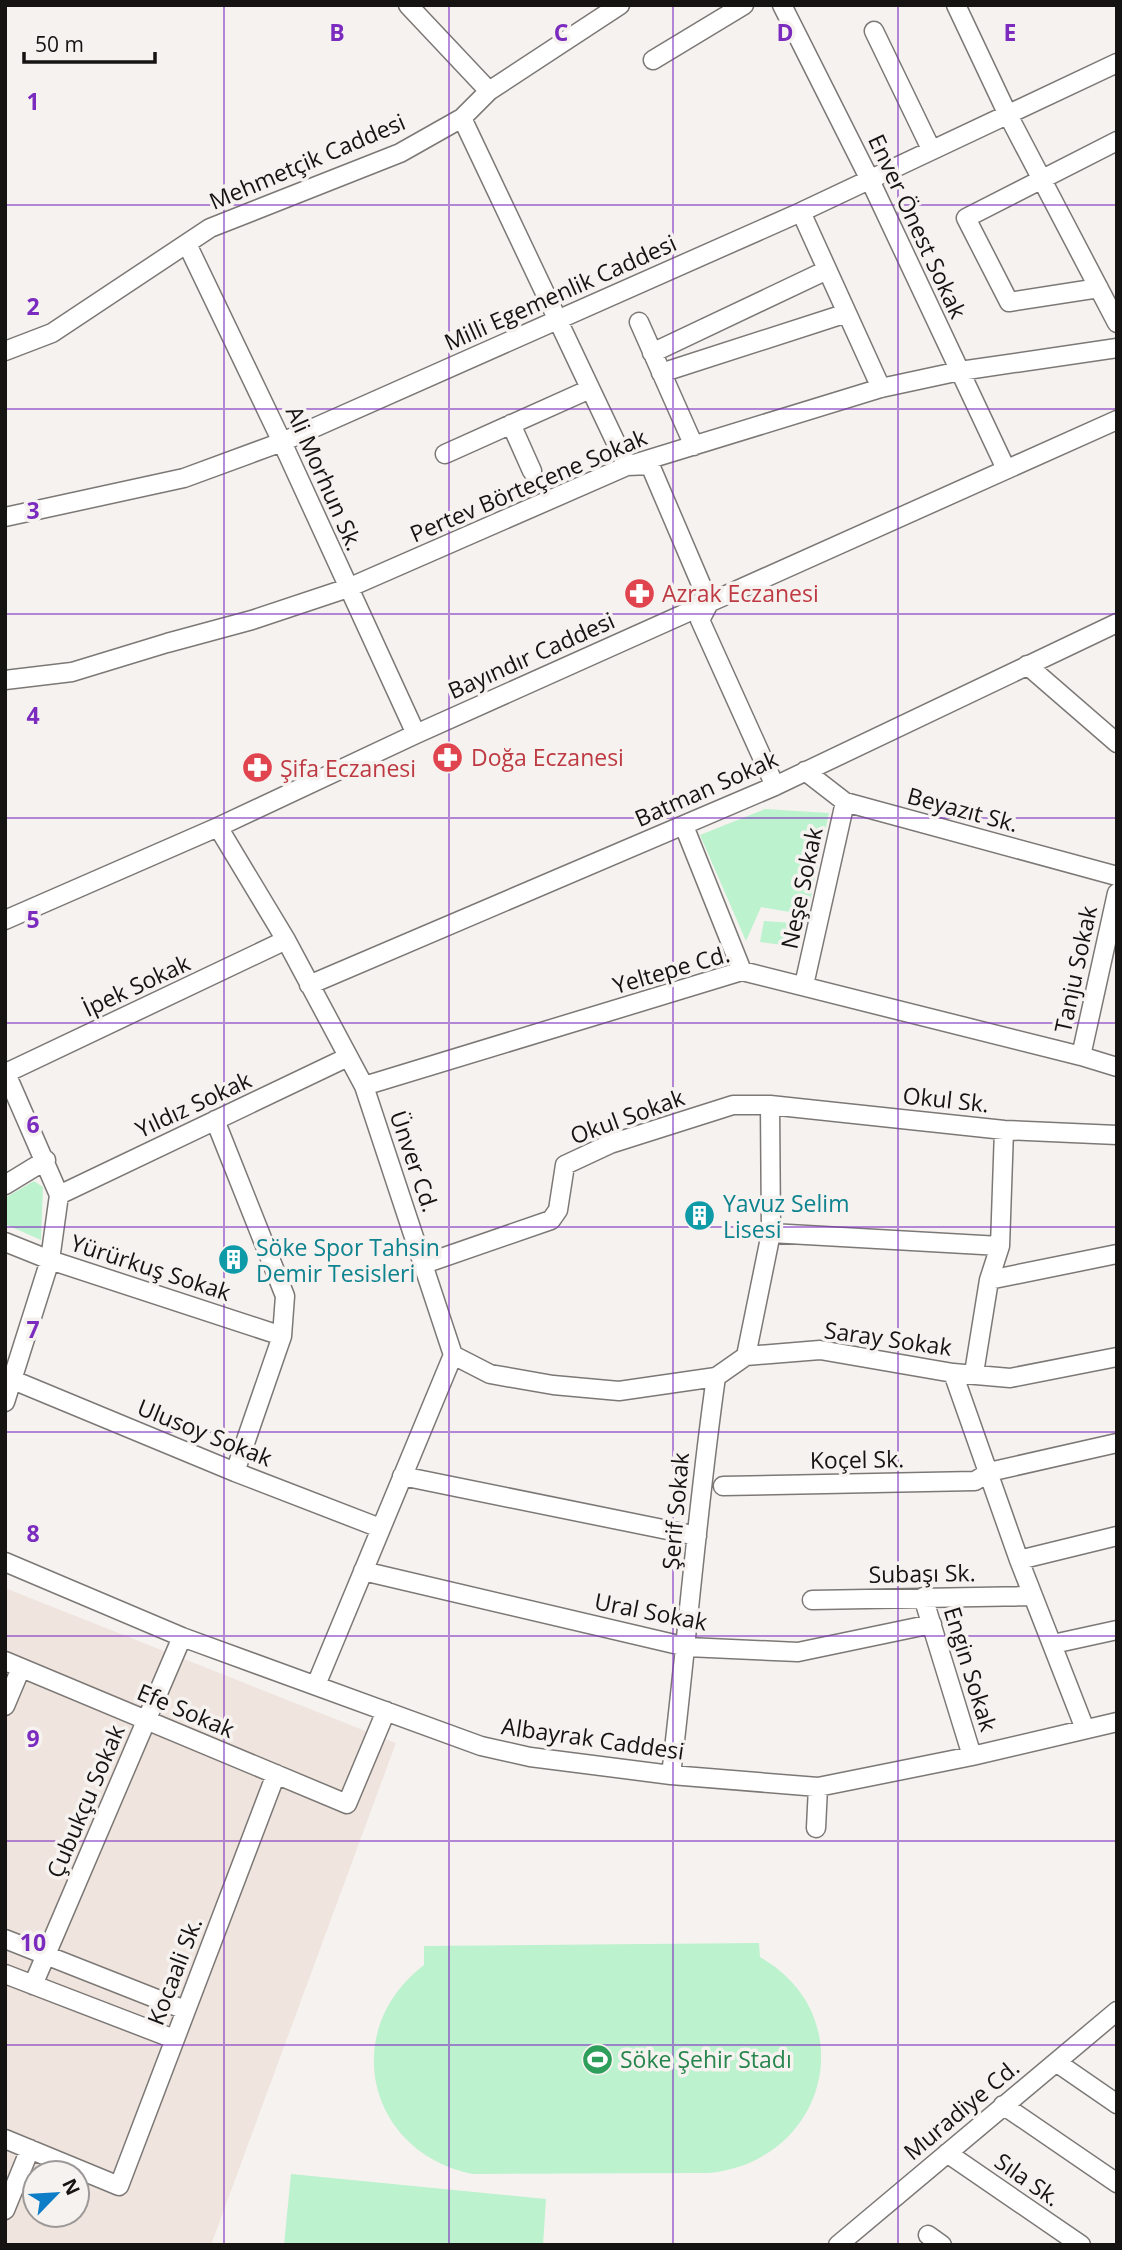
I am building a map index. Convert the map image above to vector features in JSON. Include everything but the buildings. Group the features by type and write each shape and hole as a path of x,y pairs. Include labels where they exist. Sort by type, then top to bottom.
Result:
{"street":[{"path":"408,5 489,91"},
{"name":"Mehmetçik Caddesi","path":"5,351 52,333 210,228 400,153 463,118 489,91 620,5"},
{"path":"653,60 744,5"},
{"name":"Enver Önest Sokak","path":"782,5 869,178 1006,469"},
{"path":"956,5 1007,113 1117,323"},
{"path":"874,31 931,149"},
{"name":"Milli Egemenlik Caddesi","path":"5,517 184,478 282,442 801,212 1117,63"},
{"path":"463,118 627,466 650,465 709,603 700,620 775,786"},
{"path":"1099,288 1009,302 966,218 1117,141"},
{"path":"801,212 881,388"},
{"name":"Ali Morhun Sk.","path":"187,244 282,442 416,734"},
{"path":"652,353 827,270"},
{"path":"662,373 847,313"},
{"path":"639,322 694,446"},
{"name":"Pertev Börteçene Sokak","path":"5,680 72,672 252,620 348,588 627,466 881,388 960,371 1117,348"},
{"path":"445,454 590,389"},
{"name":"Bayındır Caddesi","path":"5,920 218,827 416,734 1117,420"},
{"path":"511,424 532,471"},
{"name":"Batman Sokak","path":"309,985 775,786 1027,664 1112,631"},
{"path":"1027,664 1117,743"},
{"name":"Beyazıt Sk.","path":"805,771 845,802 1117,876"},
{"name":"Neşe Sokak","path":"804,985 845,802"},
{"path":"684,826 742,971"},
{"name":"Ünver Cd.","path":"218,827 286,940 364,1086 453,1355"},
{"name":"Tanju Sokak","path":"1081,1056 1117,893"},
{"name":"İpek Sokak","path":"6,1072 286,940"},
{"name":"Yeltepe Cd.","path":"364,1086 742,971 1117,1067"},
{"name":"Yıldız Sokak","path":"60,1195 348,1058"},
{"path":"5,1402 50,1260 60,1195 6,1072"},
{"name":"Okul Sokak","path":"424,1264 551,1220 558,1210 565,1165 610,1144 733,1105 770,1105"},
{"path":"316,1685 453,1355 490,1374 552,1385 619,1391 716,1377 746,1356 771,1233 770,1105"},
{"name":"Okul Sk.","path":"770,1105 1004,1130 1117,1135"},
{"path":"215,1120 285,1296 282,1336 236,1472"},
{"path":"974,1373 989,1280 1000,1246 1004,1130"},
{"path":"5,1185 46,1160"},
{"path":"771,1233 1000,1246"},
{"name":"Yürürkuş Sokak","path":"5,1242 50,1260 282,1336"},
{"path":"989,1280 1117,1254"},
{"name":"Saray Sokak","path":"746,1356 820,1350 953,1373 1010,1378 1117,1357"},
{"path":"953,1373 1019,1560 1085,1729"},
{"name":"Şerif Sokak","path":"671,1775 687,1647 701,1481 716,1377"},
{"name":"Ulusoy Sokak","path":"13,1380 380,1528"},
{"name":"Koçel Sk.","path":"723,1486 975,1481 989,1472 1117,1443"},
{"path":"402,1476 697,1536"},
{"path":"1019,1560 1117,1536"},
{"name":"Albayrak Caddesi","path":"5,1562 182,1637 481,1746 530,1758 671,1775 818,1787 972,1756 1117,1722"},
{"name":"Ural Sokak","path":"363,1571 687,1647 798,1652 932,1625"},
{"name":"Subaşı Sk.","path":"812,1600 1033,1596"},
{"name":"Engin Sokak","path":"923,1597 972,1756"},
{"path":"1053,1644 1117,1630"},
{"name":"Çubukçu Sokak","path":"33,1985 182,1637"},
{"path":"5,1706 13,1665"},
{"name":"Efe Sokak","path":"13,1665 347,1804 386,1711"},
{"name":"Kocaali Sk.","path":"30,2149 119,2186 276,1774"},
{"path":"816,1828 818,1787"},
{"path":"5,1939 185,2010"},
{"path":"5,1974 174,2039"},
{"name":"Muradiye Cd.","path":"838,2245 1117,2011"},
{"path":"1056,2062 1117,2104"},
{"path":"1003,2105 1117,2183"},
{"path":"5,2139 30,2149 5,2210"},
{"name":"Sıla Sk.","path":"947,2153 1081,2245"}],"shaded area":[{"path":"5,1588 396,1743 211,2245 5,2245"}],"green space":[{"path":"765,809 829,813 807,915 761,907 746,941 700,835"},
{"path":"764,921 793,923 790,946 760,942"},
{"path":"34,1181 43,1187 41,1240 5,1224 5,1198"},
{"name":"Söke Şehir Stadı","path":"759,1943 760,1957 793,1983 813,2014 821,2048 818,2083 805,2115 781,2143 749,2163 708,2173 473,2174 437,2162 409,2142 389,2116 377,2086 374,2055 381,2023 397,1992 424,1965 424,1946"},
{"path":"291,2174 546,2199 543,2245 284,2245"}],"place":[{"name":"Azrak Eczanesi","path":"639,593"},
{"name":"Doğa Eczanesi","path":"448,757"},
{"name":"Şifa Eczanesi","path":"257,768"},
{"name":"Yavuz Selim Lisesi","path":"700,1216"},
{"name":"Söke Spor Tahsin Demir Tesisleri","path":"233,1260"},
{"name":"Söke Şehir Stadı","path":"597,2059"}]}
